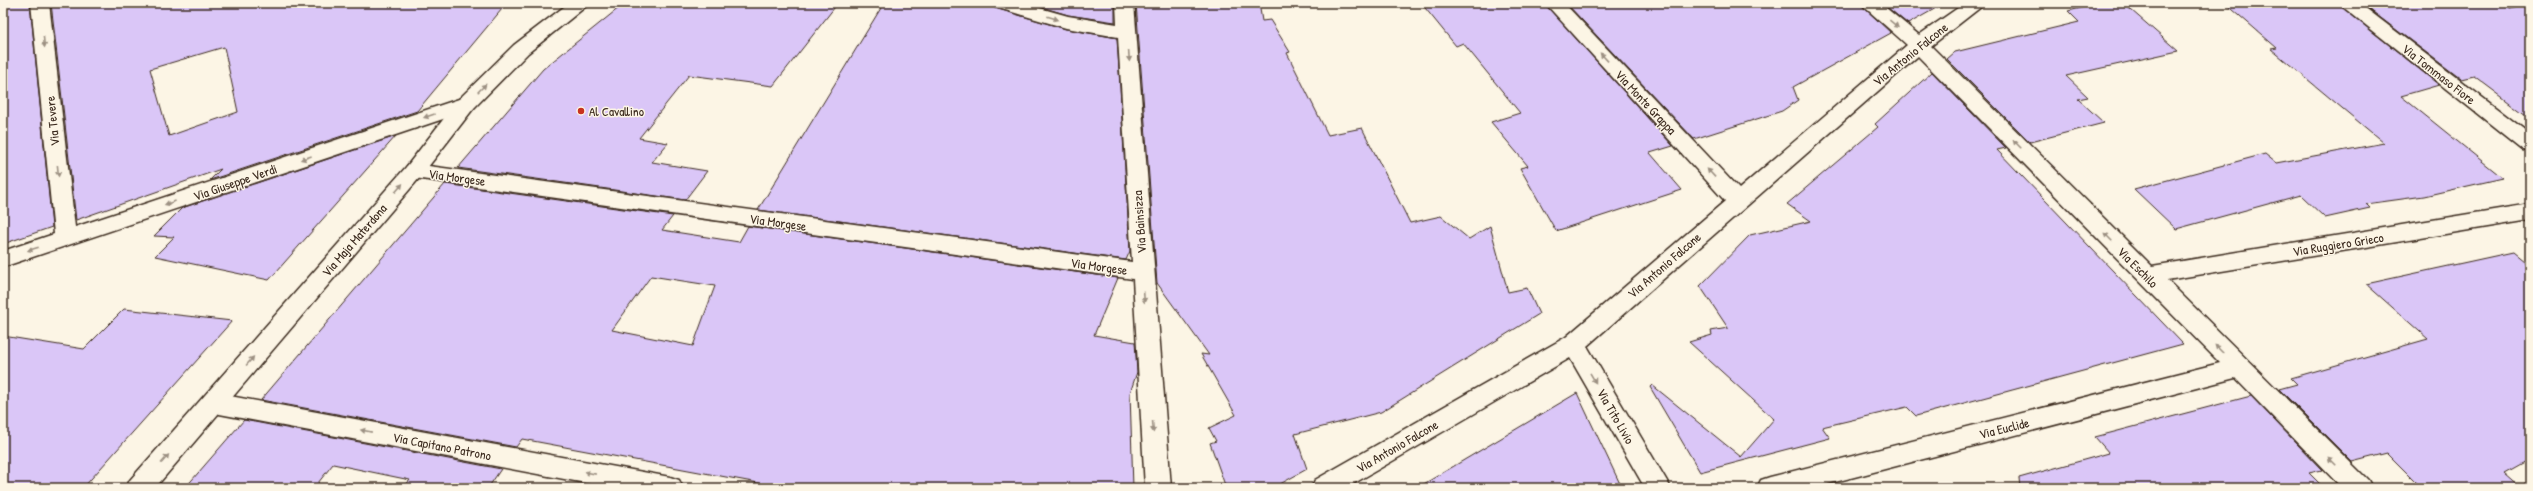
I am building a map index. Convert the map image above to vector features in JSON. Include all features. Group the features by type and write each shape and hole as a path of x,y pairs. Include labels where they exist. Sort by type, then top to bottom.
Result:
{"street":[{"name":"Via Tevere","path":"40,3 65,238"},
{"name":"Via Maja Materdona","path":"139,488 414,171 466,104 521,49 581,3"},
{"path":"1002,3 1066,22 1127,32"},
{"name":"Via Bainsizza","path":"1125,3 1142,272 1158,488"},
{"name":"Via Monte Grappa","path":"1554,3 1738,201"},
{"name":"Via Eschilo","path":"1869,3 1919,45 2238,368 2359,488"},
{"name":"Via Antonio Falcone","path":"1324,488 1574,344 1919,45 1978,3"},
{"name":"Via Tommaso Fiore","path":"2347,3 2530,145"},
{"name":"Via Giuseppe Verdi","path":"3,259 466,104"},
{"name":"Via Morgese","path":"414,171 1142,272"},
{"name":"Via Ruggiero Grieco","path":"2146,275 2530,212"},
{"name":"Via Tito Livio","path":"1574,344 1658,488"},
{"name":"Via Euclide","path":"1770,488 2238,368"},
{"name":"Via Capitano Patrono","path":"214,403 670,488"}],"building":[{"path":"3,3 30,3 52,227 3,244"},
{"path":"51,3 507,3 417,111 210,180 221,169 76,220","holes":["224,47 238,112 169,136 150,69"]},
{"path":"625,3 838,3 773,86 689,75 639,138 668,143 652,162 707,171 685,200 458,168 543,69"},
{"path":"884,3 992,3 995,8 1066,29 1117,38 1130,251 1126,260 758,210"},
{"path":"1028,3 1115,3 1115,22 1068,15"},
{"path":"1136,3 1259,3 1262,21 1270,20 1290,52 1287,53 1328,135 1362,128 1410,223 1441,216 1469,239 1490,226 1508,292 1527,288 1539,314 1381,412 1295,434 1307,469 1273,488 1226,488 1210,443 1216,441 1209,428 1236,415 1201,354 1209,355 1157,283"},
{"path":"1421,3 1544,3 1673,146 1650,153 1682,190 1556,231 1520,168 1528,166 1491,122 1520,113 1463,43 1456,46"},
{"path":"1566,3 1859,3 1891,33 1793,87 1798,100 1782,111 1694,139"},
{"path":"1882,3 1945,3 1908,24"},
{"path":"2103,3 2123,3 2178,51 2066,76 2088,97 2078,99 2104,123 2030,142 1947,59 1955,52 2079,22 2068,11"},
{"path":"2225,3 2337,3 2439,85 2401,96 2503,178 2424,196 2366,204 2370,208 2325,218 2301,195 2176,229 2134,189 2265,154 2276,163 2384,143 2271,49 2277,48"},
{"path":"2361,3 2502,3 2510,9 2530,5 2530,118 2474,76 2461,79"},
{"path":"1932,72 2006,148 1997,150 2183,344 1916,416 1907,407 1822,427 1830,438 1700,472 1650,387 1652,385 1741,457 1774,419 1689,342 1712,335 1711,331 1728,328 1700,286 1750,235 1811,221 1787,204 1878,127 1875,124"},
{"path":"396,136 269,280 155,256 174,237 154,236 182,208"},
{"path":"445,184 673,216 662,230 739,242 748,226 1118,278 1094,335 1135,342 1137,372 1130,393 1133,488 785,488 522,439 516,447 261,400","holes":["651,276 715,286 693,346 612,330"]},
{"path":"2513,252 2530,266 2530,460 2505,474 2521,488 2422,488 2387,453 2352,462 2279,389 2297,384 2291,378 2428,339 2366,284"},
{"path":"124,309 232,321 83,488 3,488 3,336 84,349"},
{"path":"1577,393 1622,488 1417,488"},
{"path":"2251,396 2322,470 2309,473 2324,488 2020,488 2019,478 2109,453 2095,437"},
{"path":"244,420 501,469 488,488 403,488 410,480 333,464 314,488 185,488"}],"place":[{"name":"Al Cavallino","path":"581,111"}]}
